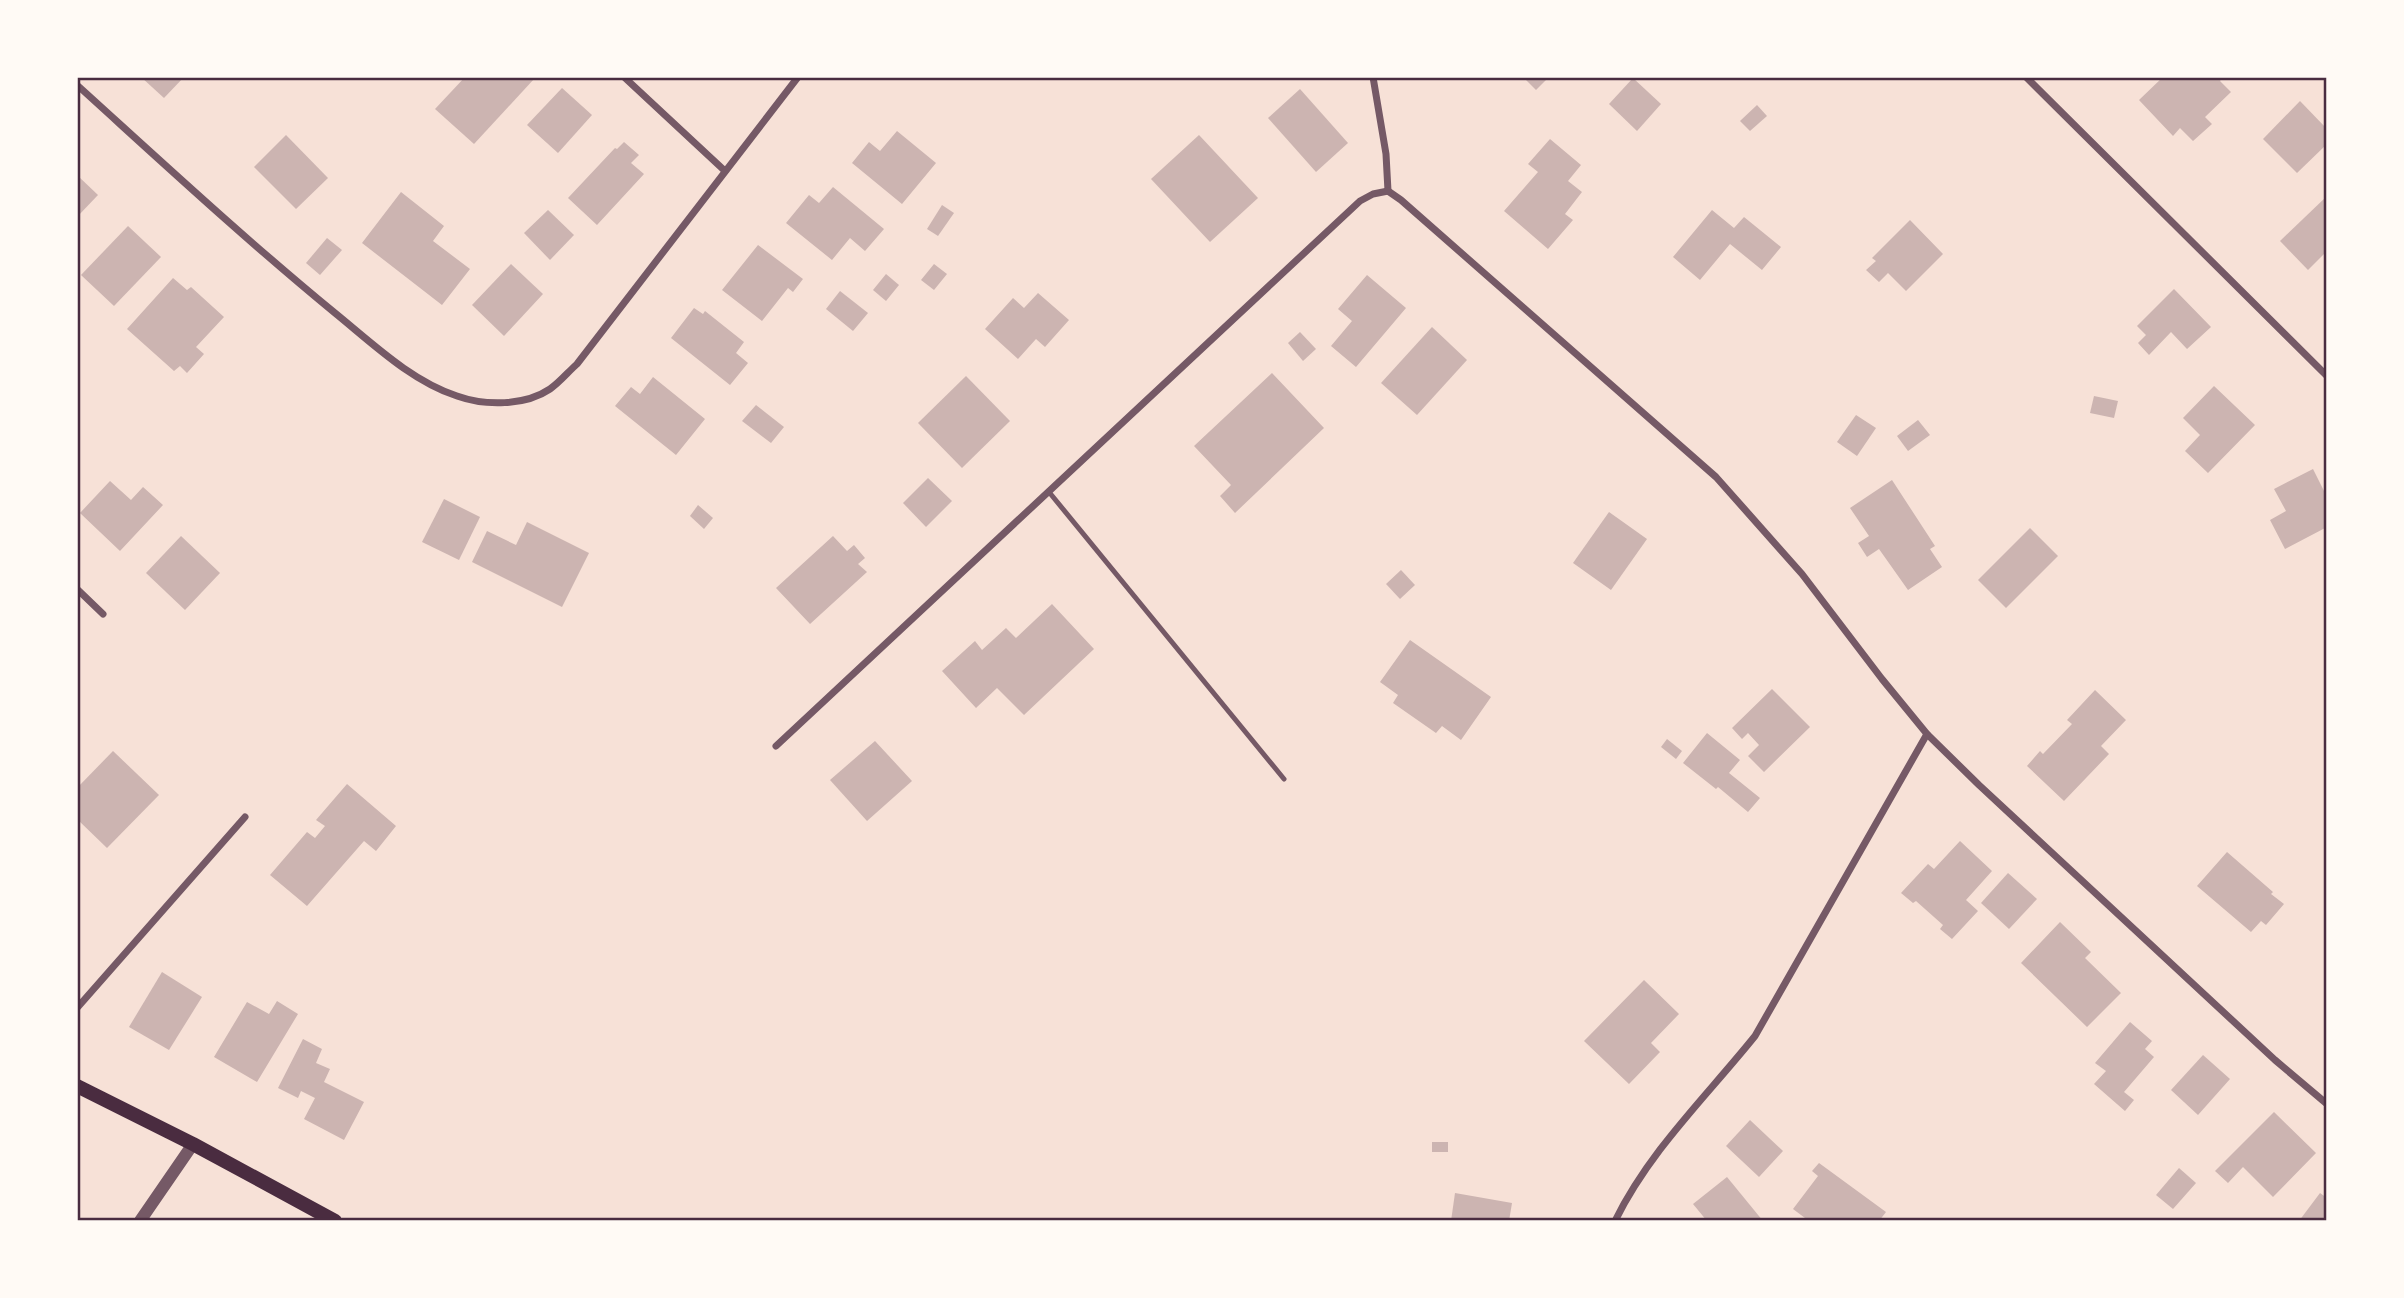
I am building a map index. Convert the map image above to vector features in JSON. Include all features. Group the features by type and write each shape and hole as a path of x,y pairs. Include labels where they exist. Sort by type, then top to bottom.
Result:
{"main road":[{"path":"77,1086 193,1144 335,1221"}],"street":[{"path":"624,77 725,171"},
{"path":"77,85 265,256 382,351 414,374 458,397 476,401 514,401 548,390 577,364 798,77"},
{"path":"1373,77 1386,154 1388,191"},
{"path":"2026,77 2327,376"},
{"path":"776,746 1360,201 1373,194 1388,191 1717,477 1802,574 1927,734 2275,1060 2327,1104"},
{"path":"77,589 103,614"},
{"path":"1615,1221 1639,1177 1656,1153 1755,1036 1927,734"},
{"path":"77,1008 245,817"},
{"path":"140,1221 193,1144"}],"lane":[{"path":"1049,492 1284,779"}],"building":[{"path":"141,77 184,77 164,98"},
{"path":"465,77 534,79 474,144 435,109"},
{"path":"1523,77 1549,77 1536,90"},
{"path":"2163,77 2223,77 2220,81 2231,92 2205,117 2212,124 2193,141 2180,128 2173,136 2139,100"},
{"path":"1633,78 1661,104 1637,131 1609,104"},
{"path":"562,88 592,115 558,153 527,125"},
{"path":"1300,89 1348,143 1316,172 1268,118"},
{"path":"2300,101 2327,129 2327,144 2297,173 2263,139"},
{"path":"1757,105 1767,116 1750,131 1740,121"},
{"path":"897,131 936,163 902,204 852,163 869,142 880,151"},
{"path":"286,135 328,178 296,209 254,167"},
{"path":"1199,135 1258,198 1210,242 1151,179"},
{"path":"1550,139 1581,165 1568,181 1582,192 1565,214 1573,220 1548,249 1504,211 1538,172 1528,164"},
{"path":"624,142 639,155 631,163 644,174 597,225 568,198 615,148"},
{"path":"77,175 98,195 77,217"},
{"path":"833,187 884,229 865,251 850,238 832,260 786,223 809,195 819,203"},
{"path":"401,192 444,226 433,241 470,269 442,305 362,243"},
{"path":"2327,196 2327,251 2308,270 2280,241"},
{"path":"942,205 954,213 938,236 927,229"},
{"path":"548,210 574,235 550,260 524,233"},
{"path":"1712,210 1734,228 1744,217 1781,247 1762,270 1730,244 1700,280 1673,257"},
{"path":"1910,220 1943,254 1906,291 1888,273 1879,282 1866,270 1876,261 1872,258"},
{"path":"128,226 161,257 114,306 81,275"},
{"path":"327,238 342,250 320,275 306,263"},
{"path":"758,245 803,279 793,292 788,288 762,321 722,290"},
{"path":"511,264 543,294 504,336 472,305"},
{"path":"934,264 947,274 934,290 921,280"},
{"path":"886,274 899,285 886,301 873,290"},
{"path":"1367,275 1406,308 1356,367 1331,346 1352,321 1338,309"},
{"path":"173,278 187,290 191,287 224,317 196,347 204,354 187,373 180,366 174,371 127,329"},
{"path":"2174,289 2211,327 2187,349 2171,332 2149,355 2138,343 2146,335 2137,326"},
{"path":"840,291 868,313 853,331 826,309"},
{"path":"1038,293 1069,320 1045,347 1036,339 1018,359 985,329 1013,298 1024,308"},
{"path":"694,308 703,314 705,311 744,342 736,353 748,363 730,385 671,338"},
{"path":"1432,327 1467,360 1417,415 1381,383"},
{"path":"1300,332 1316,349 1303,361 1288,343"},
{"path":"1272,373 1324,428 1235,513 1220,496 1231,485 1194,446"},
{"path":"966,376 1010,421 962,468 918,423"},
{"path":"653,377 705,419 676,455 615,406 631,387 640,394"},
{"path":"2214,386 2255,425 2208,473 2185,451 2200,435 2183,418"},
{"path":"2094,396 2118,401 2114,418 2090,413"},
{"path":"756,405 784,427 771,443 742,421"},
{"path":"1856,415 1876,428 1857,456 1837,442"},
{"path":"1918,420 1930,435 1908,451 1897,436"},
{"path":"2313,469 2327,497 2327,527 2285,549 2270,520 2286,511 2274,489"},
{"path":"928,478 952,501 926,527 903,503"},
{"path":"1892,480 1935,546 1930,549 1942,567 1908,590 1879,549 1867,557 1858,543 1869,536 1850,508"},
{"path":"110,481 131,500 143,487 163,505 120,551 80,513"},
{"path":"444,499 480,517 459,560 422,542"},
{"path":"698,505 713,518 704,529 690,516"},
{"path":"1609,512 1647,539 1611,590 1573,563"},
{"path":"527,522 589,553 562,607 472,562 487,531 516,545"},
{"path":"2030,528 2058,556 2006,608 1978,580"},
{"path":"181,536 220,573 185,610 146,573"},
{"path":"833,536 847,551 854,545 865,558 858,564 867,572 810,624 776,588"},
{"path":"1401,570 1415,585 1400,599 1386,584"},
{"path":"1052,604 1094,649 1024,715 997,688 976,708 942,671 975,641 982,650 1006,628 1016,638"},
{"path":"1410,640 1491,697 1461,740 1442,726 1436,733 1393,703 1398,695 1380,682"},
{"path":"1772,689 1810,727 1764,772 1748,756 1759,745 1748,733 1742,739 1732,728"},
{"path":"2095,690 2126,720 2101,746 2109,754 2064,801 2027,766 2040,751 2043,754 2072,724 2067,720"},
{"path":"1707,733 1740,760 1729,773 1760,798 1748,812 1683,763"},
{"path":"1667,739 1682,751 1676,759 1661,747"},
{"path":"875,741 912,781 867,821 830,780"},
{"path":"113,751 159,795 107,848 77,819 77,788"},
{"path":"347,784 396,826 376,851 364,841 307,906 270,875 307,832 315,838 325,826 316,820"},
{"path":"1960,841 1992,871 1966,900 1978,911 1952,939 1940,929 1943,925 1916,901 1913,903 1901,893 1928,864 1934,869"},
{"path":"2227,852 2284,904 2266,925 2261,921 2251,932 2197,886"},
{"path":"2008,873 2037,899 2009,929 1981,903"},
{"path":"2060,922 2091,952 2085,958 2121,993 2087,1027 2021,963"},
{"path":"162,972 202,997 169,1050 129,1027"},
{"path":"1644,980 1679,1014 1651,1043 1660,1052 1629,1084 1584,1041"},
{"path":"277,1001 298,1014 257,1082 214,1057 247,1002 269,1014"},
{"path":"2130,1022 2152,1041 2145,1049 2154,1057 2124,1092 2134,1100 2125,1111 2094,1084 2106,1071 2095,1063"},
{"path":"303,1039 322,1049 316,1063 330,1069 324,1082 364,1102 344,1140 304,1119 315,1098 301,1091 298,1098 278,1088"},
{"path":"2203,1055 2230,1079 2198,1115 2171,1090"},
{"path":"2274,1112 2316,1153 2273,1197 2243,1167 2228,1183 2215,1171"},
{"path":"1750,1120 1783,1151 1759,1177 1726,1146"},
{"path":"1432,1142 1448,1142 1448,1152 1432,1152"},
{"path":"1819,1163 1886,1212 1879,1221 1809,1221 1793,1209 1818,1176 1812,1171"},
{"path":"2179,1168 2196,1183 2173,1209 2156,1195"},
{"path":"1727,1177 1763,1221 1707,1221 1693,1204"},
{"path":"1455,1193 1512,1203 1509,1221 1451,1221"},
{"path":"2320,1193 2327,1198 2327,1221 2299,1221"}]}
